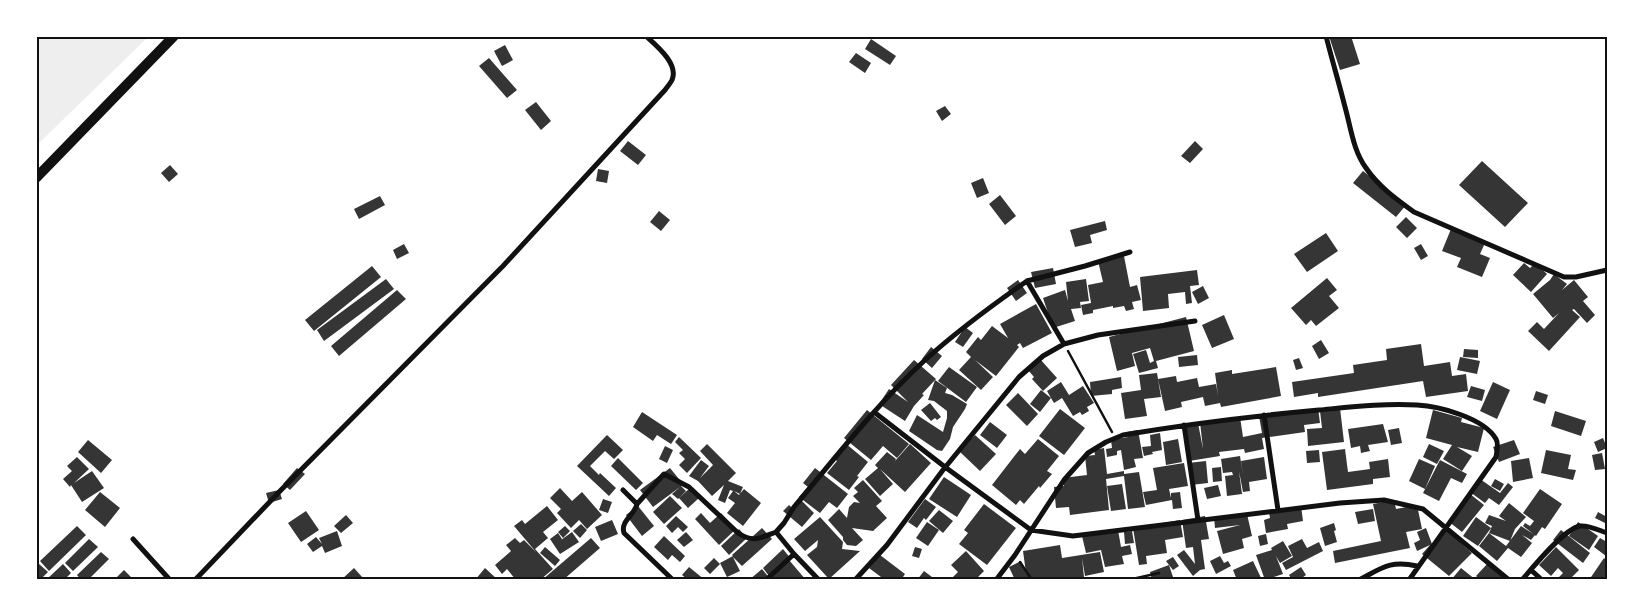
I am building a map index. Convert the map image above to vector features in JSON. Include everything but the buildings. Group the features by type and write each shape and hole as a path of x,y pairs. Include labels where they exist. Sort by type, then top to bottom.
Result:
{"main road":[{"path":"36,178 174,36"}],"street":[{"path":"195,580 282,489 503,266 664,90 672,80 673,70 671,64 646,36"},
{"path":"1326,36 1355,150 1377,182 1392,196 1414,212 1564,277 1576,277 1607,270"},
{"path":"673,580 624,533 623,529 624,524 635,510 637,504 664,474 689,487 738,533 746,538 756,539 776,532 794,507 874,412 923,362 957,332 1027,281 1130,252"},
{"path":"1027,281 1064,344"},
{"path":"854,580 887,545 946,467 1019,377 1043,356 1064,344 1098,335 1195,321"},
{"path":"996,580 1015,555 1064,480 1088,453 1115,438 1184,425 1264,415 1373,405 1418,405 1444,409 1471,419 1489,431 1496,439 1498,448 1496,457 1417,566 1409,580"},
{"path":"874,412 1031,530 1072,536 1278,510 1384,500 1423,509 1510,580"},
{"path":"1264,415 1278,510"},
{"path":"1184,425 1198,520"},
{"path":"623,490 637,504"},
{"path":"1522,580 1567,531 1578,526 1588,526 1607,533"},
{"path":"776,532 819,580"},
{"path":"133,539 170,580"},
{"path":"766,580 794,554"},
{"path":"1359,580 1388,564 1403,563 1417,566"},
{"path":"1531,570 1542,580"}],"path":[{"path":"1064,344 1115,438"},
{"path":"1015,555 1032,580"},
{"path":"1128,580 1159,572"}],"shaded area":[{"path":"36,36 149,36 36,146"}]}
